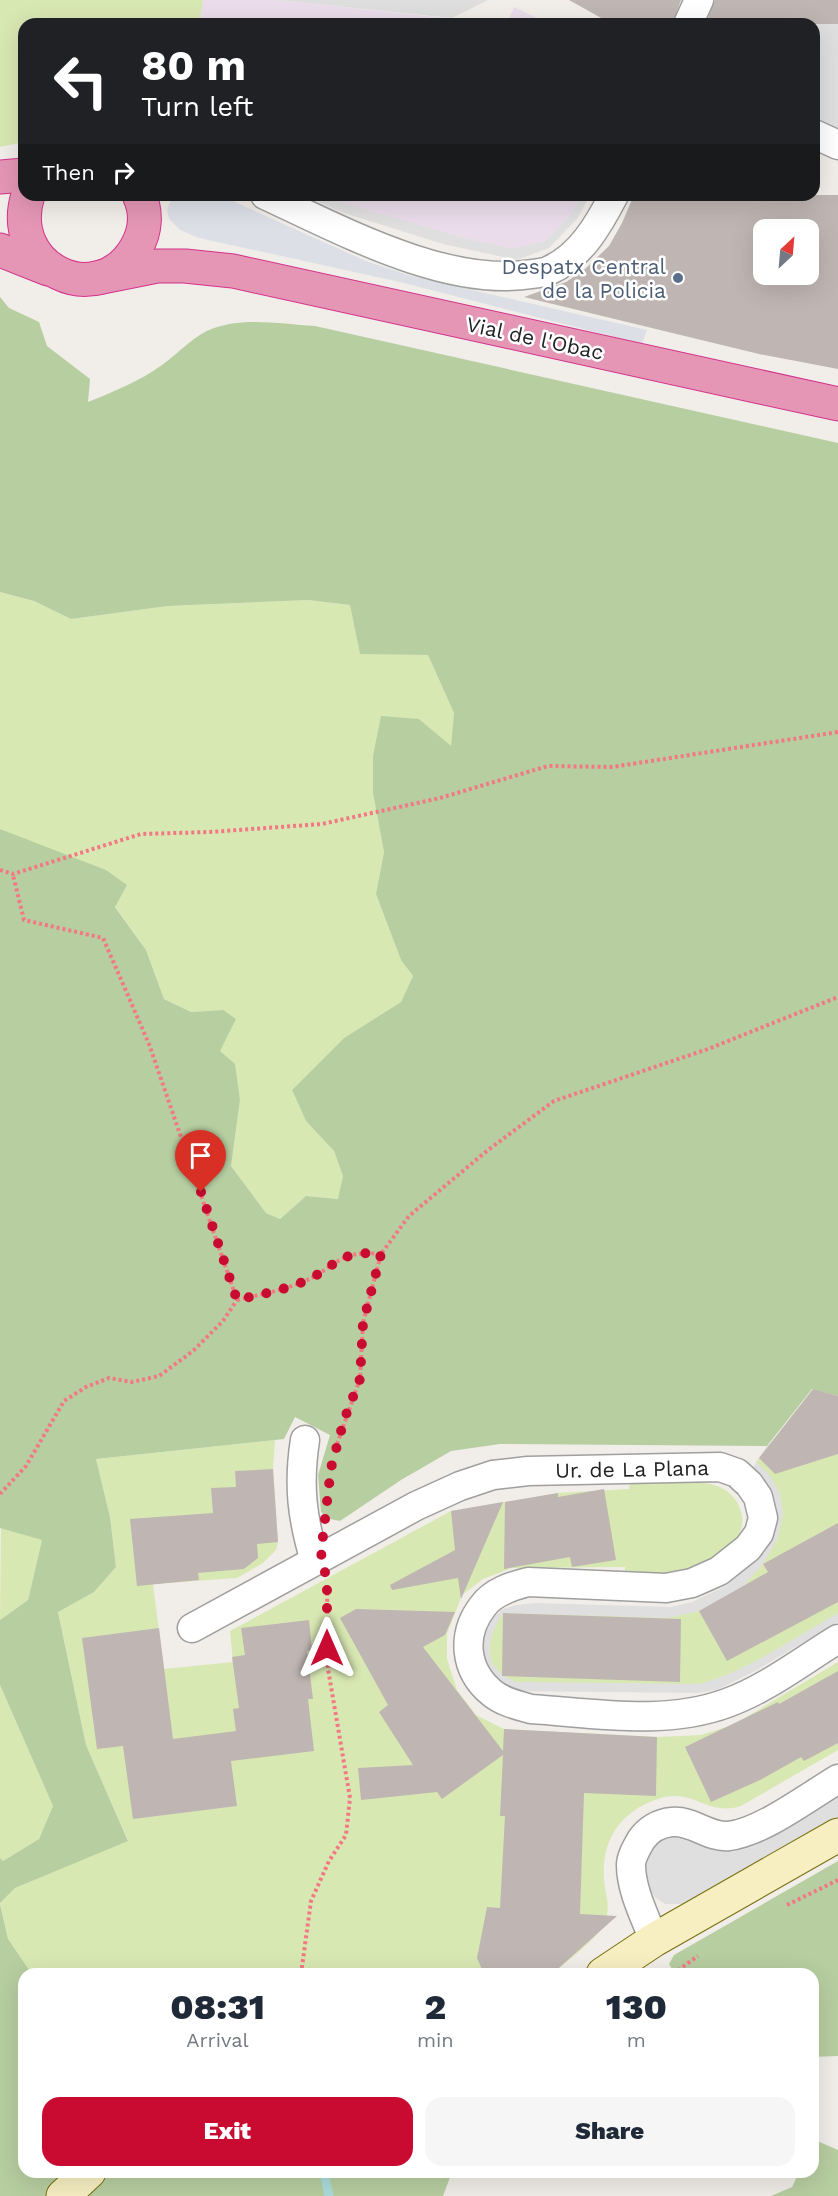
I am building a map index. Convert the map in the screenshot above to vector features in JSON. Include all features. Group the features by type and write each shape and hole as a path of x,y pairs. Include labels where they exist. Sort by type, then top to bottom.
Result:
{"highway":[{"path":"0,177 18,176"},
{"path":"26,201 24,229 30,247 42,263 58,273"},
{"path":"97,278 116,271 130,258 140,241 143,203"},
{"name":"Vial de l'Obac","path":"143,203 162,239 181,250 232,271"},
{"path":"0,250 58,273"},
{"name":"Vial de l'Obac","path":"58,273 77,279 97,278 157,266 185,266 232,271 838,404"}],"main road":[{"path":"612,1968 654,1940 838,1835"},
{"path":"63,2196 83,2178"}],"street":[{"path":"691,18 699,0"},
{"path":"820,137 838,145"},
{"path":"278,201 364,240 418,260 473,273 515,276 550,271 576,252 596,229 611,201"},
{"path":"305,1440 300,1474 301,1502 318,1559"},
{"name":"Ur. de La Plana","path":"192,1628 416,1506 460,1486 493,1475 528,1471 720,1467 736,1473 758,1497 763,1518 759,1533 748,1548 719,1571 692,1583 666,1588 528,1582 510,1587 483,1605 471,1629 467,1644 468,1656 481,1682 493,1695 511,1704 531,1709 632,1715 664,1715 702,1711 755,1690 838,1639"},
{"path":"654,1940 641,1908 630,1864 646,1832 672,1822 693,1824 708,1832 727,1836 745,1832 754,1829 838,1779"}],"path":[{"path":"0,870 13,874 141,834 210,832 322,824 440,798 548,766 612,767 838,732"},
{"path":"13,874 24,920 103,938 149,1044 237,1300"},
{"path":"336,1449 360,1379 363,1323 381,1254 409,1216 488,1150 554,1101 708,1049 838,997"},
{"path":"0,1494 26,1466 64,1401 86,1387 109,1378 132,1382 159,1376 194,1352 223,1321 237,1300 302,1283 340,1259 360,1252 381,1254"},
{"path":"302,1968 311,1901 329,1861 346,1835 350,1798 327,1669 327,1582 318,1559"}],"shaded area":[{"path":"203,0 278,0 445,18 200,18"},
{"path":"278,0 488,0 452,18"},
{"path":"715,0 838,0 838,132 820,124 820,18 707,18"},
{"path":"514,7 537,18 509,18"},
{"path":"171,201 232,201 366,261 411,276 647,330 642,344 400,282 199,238 180,230 169,219 167,210"},
{"path":"317,201 587,201 577,219 549,248 517,260 443,244 344,213"},
{"path":"342,201 578,201 572,213 544,242 513,249 467,239"},
{"path":"838,1396 838,1622 755,1671 719,1689 699,1693 511,1691 495,1681 486,1668 481,1651 484,1635 491,1620 503,1609 536,1603 671,1607 692,1602 726,1586 749,1567 766,1546 752,1469 767,1446"},
{"path":"838,1794 838,1818 683,1904 665,1904 655,1897 645,1882 646,1855 661,1837 671,1835 716,1851 733,1852 755,1846"}],"green space":[{"path":"0,0 203,0 200,18 18,18 18,143 0,147"},
{"path":"0,297 9,308 39,322 47,346 90,379 88,402 145,376 207,331 226,325 264,322 315,326 838,443 838,1396 812,1389 767,1446 500,1444 451,1451 401,1480 340,1521 330,1519 321,1512 318,1475 330,1435 295,1417 284,1439 96,1459 110,1517 116,1567 94,1592 58,1612 86,1745 128,1841 15,1888 0,1903 0,1858 3,1861 39,1839 53,1806 0,1685 0,1620 28,1600 42,1540 0,1528 0,829 106,870 127,885 115,907 146,950 164,999 191,1012 223,1010 236,1019 220,1051 235,1064 240,1100 231,1166 266,1213 280,1219 306,1196 338,1199 343,1176 334,1151 306,1121 292,1090 344,1038 401,1002 413,976 401,960 376,894 384,852 373,793 373,756 381,716 419,719 451,746 454,713 428,655 360,654 350,605 308,600 168,606 71,619 34,601 0,592"},
{"path":"0,592 34,601 71,619 168,606 308,600 350,605 360,653 428,655 454,713 451,747 419,719 373,793 384,852 376,894 401,960 413,976 401,1002 344,1038 292,1090 306,1121 334,1151 343,1176 339,1199 306,1196 280,1219 266,1213 231,1166 240,1100 220,1051 223,1010 191,1012 164,999 146,950 115,906 127,885 0,829"},
{"path":"813,1389 838,1396 838,1613 754,1662 700,1684 517,1682 497,1669 492,1661 490,1643 503,1613 668,1618 699,1611 742,1588 763,1564 778,1538 783,1513 780,1493 769,1474 756,1462"},
{"path":"275,1440 273,1469 278,1542 276,1550 263,1563 237,1578 153,1584 164,1669 233,1662 230,1631 451,1511 558,1493 629,1489 630,1484 697,1482 717,1486 725,1490 737,1502 742,1517 740,1533 726,1550 694,1570 681,1574 657,1576 625,1574 625,1567 512,1568 483,1579 462,1595 447,1634 447,1659 457,1690 476,1715 504,1729 657,1737 701,1735 733,1725 838,1662 838,1750 741,1806 718,1808 690,1799 670,1796 645,1804 634,1811 616,1829 606,1852 604,1879 608,1906 604,1924 589,1943 559,1968 28,1968 8,1939 0,1903 15,1888 128,1840 86,1745 58,1611 94,1592 116,1567 110,1517 96,1459"},
{"path":"1,1527 42,1540 28,1600 0,1620"},
{"path":"0,1685 53,1806 39,1839 3,1861 0,1858"},
{"path":"838,1861 838,2056 819,2057 819,1968 671,1968 669,1964 674,1955"},
{"path":"0,1904 8,1939 28,1968 18,1968 18,2178 450,2178 443,2196 0,2196"},
{"path":"819,2142 838,2150 838,2196 771,2196 792,2187 796,2178 819,2178"}],"building":[{"path":"569,0 681,0 674,18 601,18"},
{"path":"715,0 838,0 838,24 820,24 820,18 708,18"},
{"name":"Despatx Central de la Policia","path":"820,195 838,195 838,369 759,354 524,297 566,282 585,269 609,246 631,201 820,201"},
{"path":"813,1389 838,1396 838,1454 775,1474 759,1458"},
{"path":"273,1469 278,1542 257,1544 258,1558 244,1569 198,1573 199,1580 137,1586 130,1519 213,1513 211,1488 236,1487 235,1471"},
{"path":"604,1489 616,1560 572,1567 570,1557 504,1569 505,1502 558,1493 558,1497"},
{"path":"503,1502 461,1599 458,1578 392,1590 390,1585 455,1550 451,1511"},
{"path":"838,1523 838,1602 727,1661 699,1611 768,1572 763,1564"},
{"path":"356,1609 455,1612 445,1635 423,1647 503,1751 504,1729 657,1737 656,1796 584,1793 580,1914 617,1916 559,1968 481,1968 477,1958 487,1907 500,1908 505,1816 500,1816 503,1755 442,1799 437,1792 361,1800 358,1768 413,1765 379,1712 388,1705 340,1618"},
{"path":"503,1613 681,1619 680,1682 502,1676"},
{"path":"309,1620 312,1650 307,1651 313,1699 308,1699 314,1751 231,1761 237,1806 133,1819 123,1746 97,1749 82,1638 159,1628 173,1739 236,1731 233,1709 239,1708 232,1657 245,1655 241,1628"},
{"path":"838,1671 838,1743 804,1761 801,1757 760,1780 711,1802 685,1747 778,1702 779,1704"}],"waterway":[{"path":"325,2178 329,2196"}],"place":[{"name":"Despatx Central de la Policia","path":"678,278"}],"route":[{"path":"201,1192 237,1300 302,1283 340,1259 360,1252 381,1254 363,1323 360,1379 344,1420 331,1468 321,1553 327,1582 327,1648"}]}
